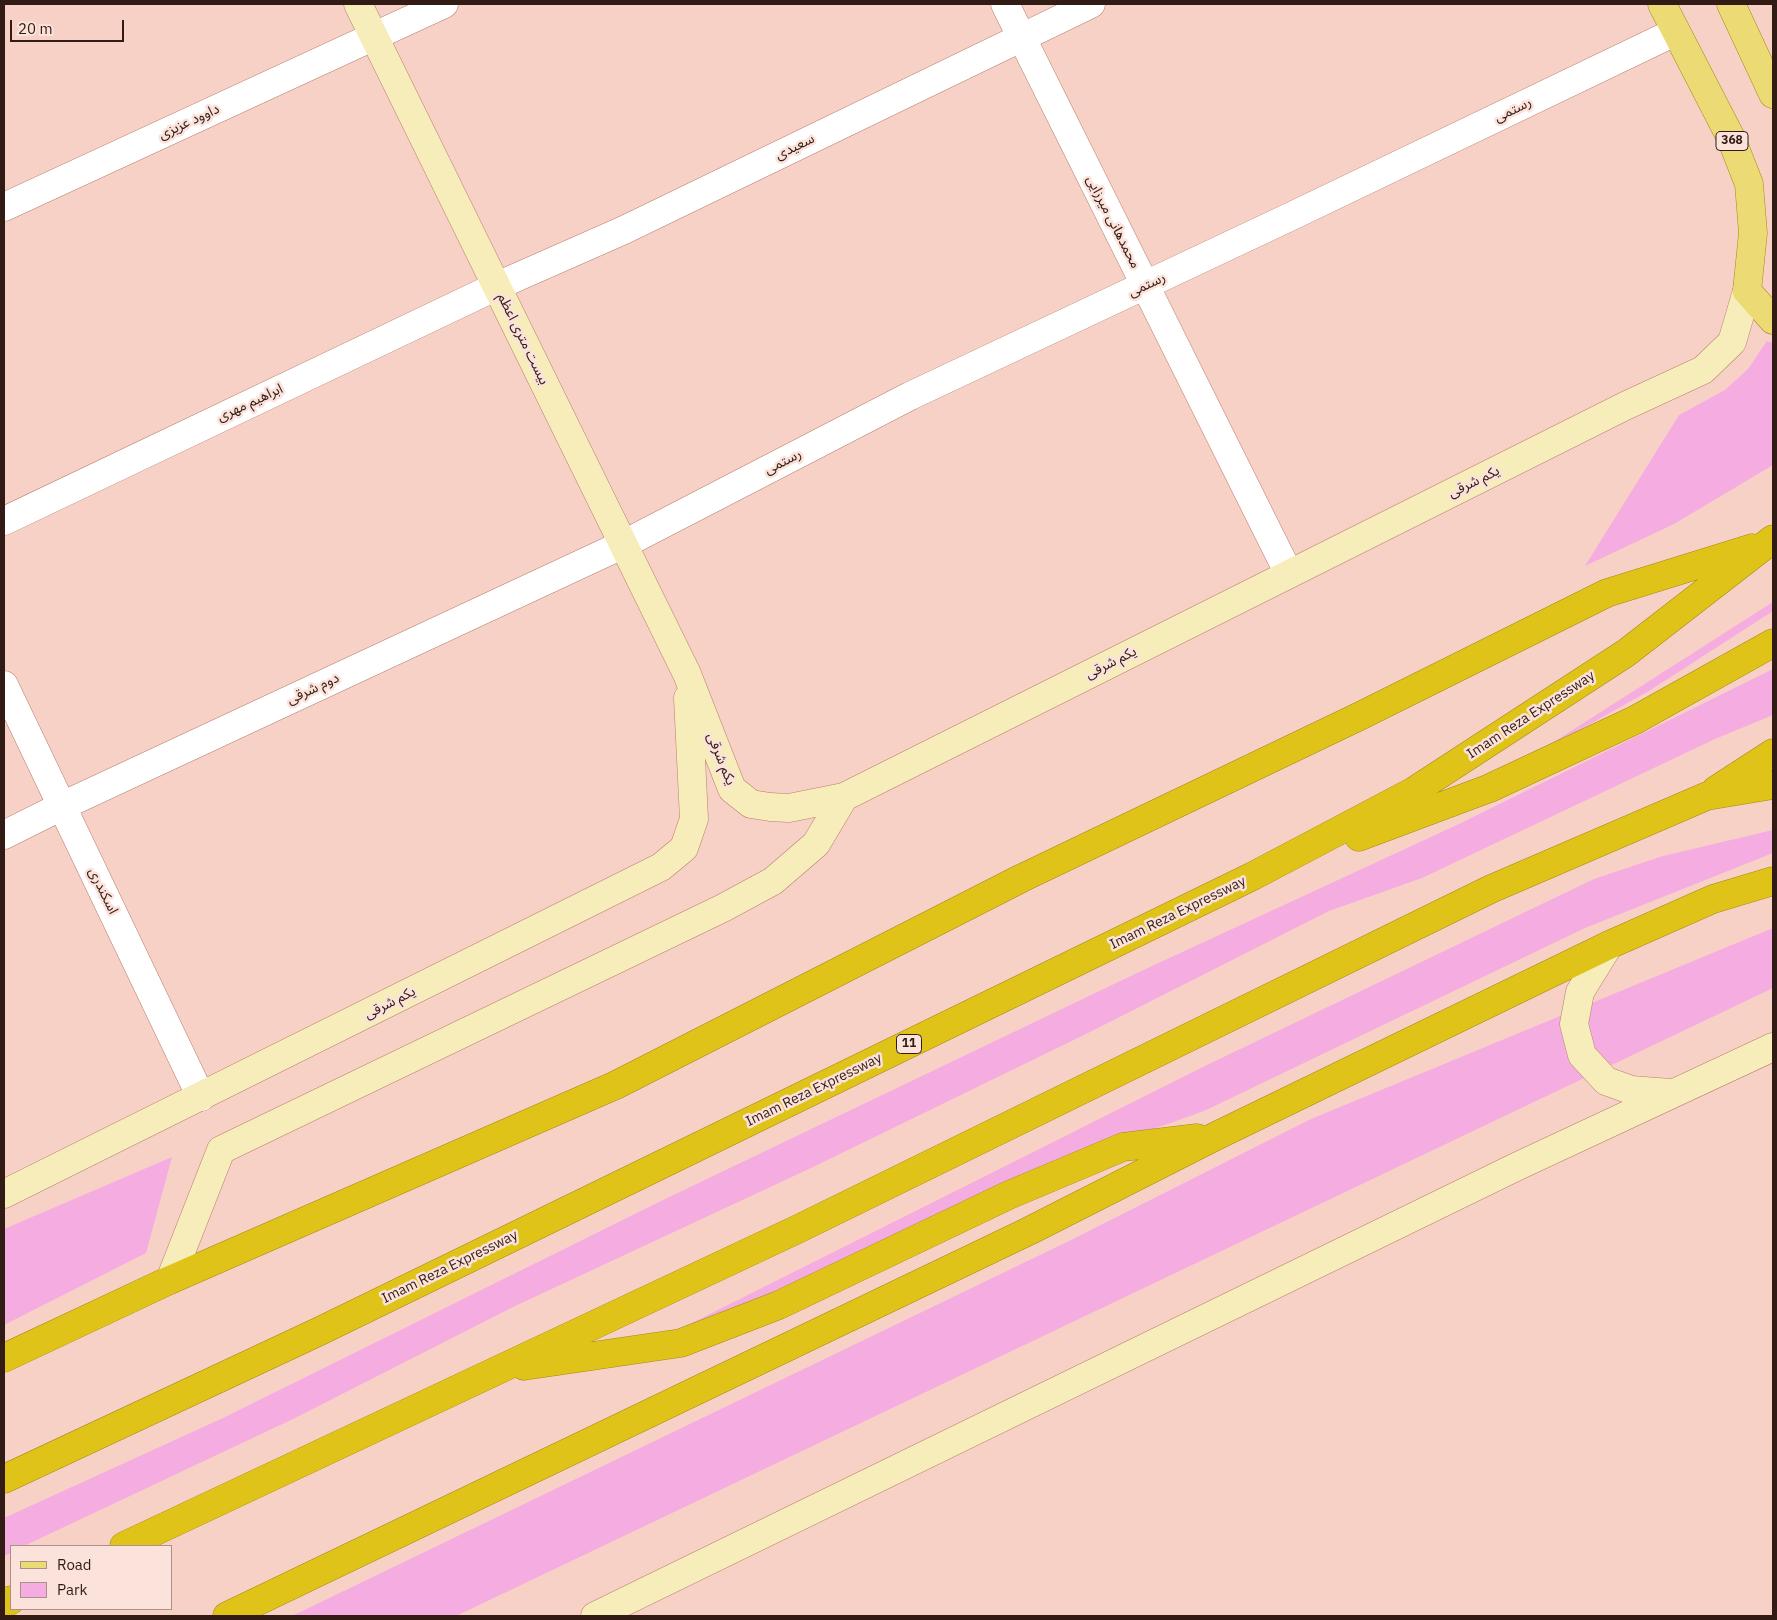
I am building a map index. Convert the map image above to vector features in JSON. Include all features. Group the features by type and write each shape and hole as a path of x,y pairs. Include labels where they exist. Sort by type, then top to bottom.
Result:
{"highway":[{"name":"Imam Reza Expressway","path":"4,1479 320,1331 1253,876 1422,786 1626,653 1770,541"},
{"path":"4,1358 170,1280 616,1086 1022,878 1360,716 1607,593 1770,541"},
{"path":"1253,876 1490,788 1635,720 1773,643"},
{"path":"126,1545 798,1229 1491,889 1706,796 1773,753"},
{"path":"1706,796 1773,785"},
{"path":"228,1616 1029,1231 1216,1136 1609,945 1714,899 1773,881"},
{"path":"493,1371 681,1343 779,1306 1010,1195 1123,1147 1216,1136"}],"main road":[{"name":"بیست متری اعظم","path":"358,4 687,674"},
{"name":"368","path":"1662,4 1731,138 1749,184 1753,233 1747,292"},
{"path":"1731,4 1773,94"},
{"path":"1747,292 1773,320"},
{"name":"یکم شرقی","path":"687,674 732,789 751,804 789,808 844,797 1625,406 1702,370 1732,342 1747,292"},
{"name":"یکم شرقی","path":"4,1194 661,867 684,848 694,819 687,674"},
{"path":"170,1280 221,1150 723,908 773,881 816,844 844,797"},
{"path":"1609,945 1580,992 1574,1024 1582,1055 1606,1081 1631,1090 1672,1093"},
{"path":"595,1616 1518,1166 1773,1046"}],"street":[{"name":"داوود عزیزی","path":"4,207 444,4"},
{"name":"محمدهانی میرزایی","path":"1005,4 1289,574"},
{"name":"سعیدی","path":"497,286 624,230 1091,4"},
{"name":"رستمی","path":"624,544 910,396 1145,286 1675,32"},
{"name":"ابراهیم مهری","path":"4,520 497,286"},
{"name":"دوم شرقی","path":"4,836 62,806 624,544"},
{"name":"اسکندری","path":"4,685 202,1097"}],"green space":[{"path":"1767,341 1773,343 1773,465 1674,524 1585,566 1679,415 1725,390 1748,369"},
{"path":"1773,602 1773,611 1649,691 1524,761"},
{"path":"1773,669 1773,715 1715,739 1422,878 1329,911 1088,1033 811,1168 513,1307 295,1418 26,1545 10,1545 10,1553 4,1556 4,1518 223,1418 663,1200 1137,973 1459,824"},
{"path":"1773,830 1773,853 1585,928 1204,1111 1117,1142 764,1301 676,1331 1207,1065 1594,879 1663,856"},
{"path":"1773,928 1773,988 456,1616 292,1616 1069,1241 1311,1119"},
{"path":"172,1157 146,1253 4,1325 4,1229"}]}
